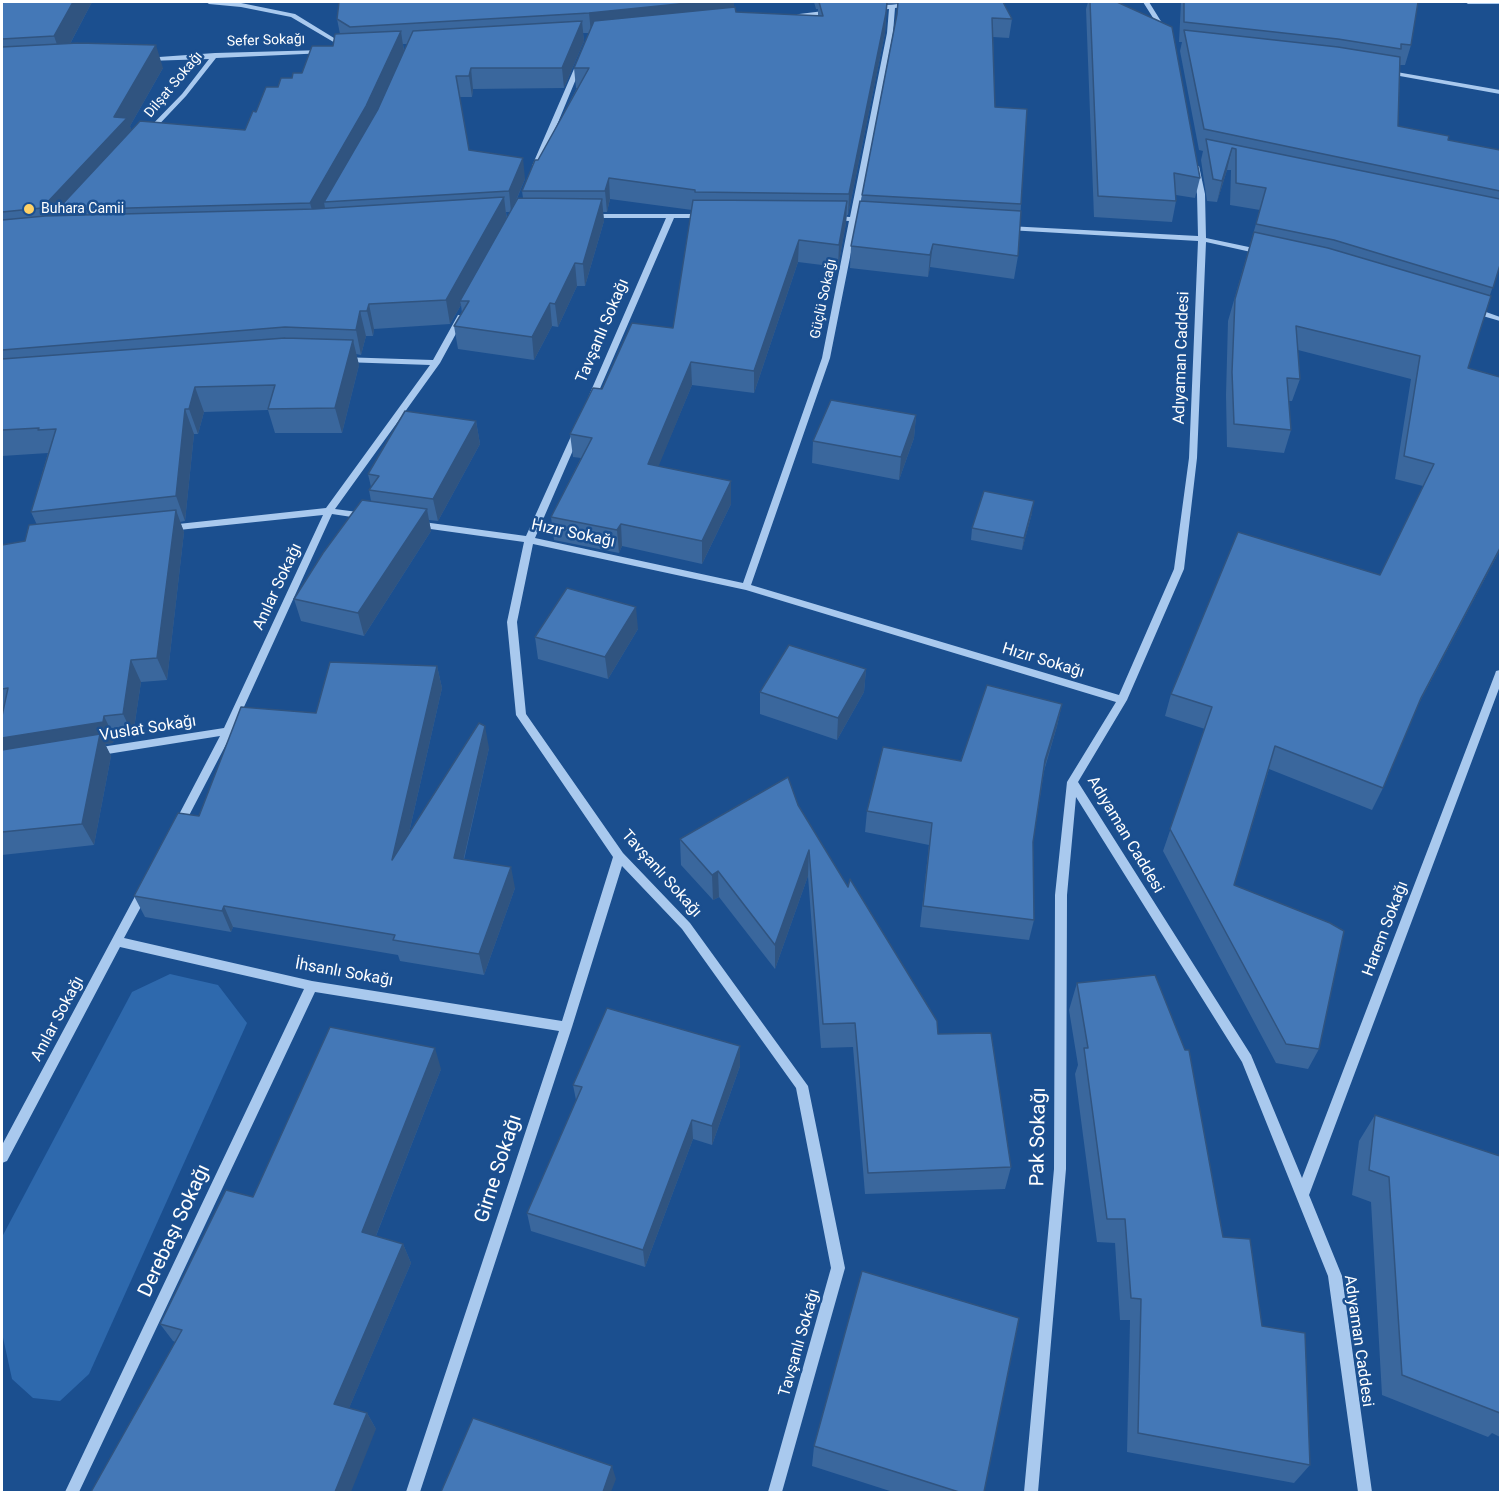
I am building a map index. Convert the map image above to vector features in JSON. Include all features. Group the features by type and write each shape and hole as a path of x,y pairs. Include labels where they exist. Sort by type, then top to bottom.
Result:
{"street":[{"path":"209,2 241,5 293,15 352,51 341,51"},
{"path":"1146,2 1167,37"},
{"path":"1468,2 1500,2"},
{"path":"868,8 915,5"},
{"name":"Güçlü Sokağı","path":"746,587 826,358 890,33 892,7"},
{"path":"787,17 845,11"},
{"path":"533,173 587,47"},
{"name":"Sefer Sokağı","path":"144,59 329,52"},
{"name":"Dilşat Sokağı","path":"145,136 184,95 215,55"},
{"path":"1377,71 1500,92"},
{"name":"Adıyaman Caddesi","path":"1194,154 1202,194 1202,239 1193,458 1179,569 1122,700 1072,782 1247,1059 1335,1276 1365,1492"},
{"path":"587,216 717,217"},
{"name":"Tavşanlı Sokağı","path":"588,407 671,216"},
{"path":"820,218 878,220"},
{"path":"993,227 1202,239 1268,254"},
{"path":"1467,309 1500,319"},
{"name":"Anılar Sokağı","path":"172,836 228,732 329,511 436,363 464,310"},
{"path":"336,359 436,363"},
{"name":"Tavşanlı Sokağı","path":"579,428 529,540 512,622 521,715 619,856 686,926 802,1086 838,1268 775,1492"},
{"path":"154,530 329,511 376,518"},
{"name":"Hızır Sokağı","path":"400,521 529,540 746,587 1122,700"},
{"name":"Harem Sokağı","path":"1302,1195 1500,674"},
{"name":"Vuslat Sokağı","path":"81,755 228,732"},
{"name":"Pak Sokağı","path":"1030,1492 1060,1169 1060,895 1072,782"},
{"name":"Girne Sokağı","path":"413,1492 566,1027 619,856"},
{"name":"Anılar Sokağı","path":"2,1157 150,878"},
{"name":"İhsanlı Sokağı","path":"117,941 312,986 566,1027"},
{"name":"Derebaşı Sokağı","path":"72,1492 312,986"}],"shaded area":[{"path":"170,974 218,985 247,1023 89,1374 60,1401 33,1398 12,1379 2,1333 2,1237 132,992"}],"building":[{"path":"3,2 73,2 54,36 2,39"},
{"path":"339,2 698,2 589,13 350,27 337,19"},
{"path":"819,2 887,2 849,194 695,192 695,190 609,178 605,191 522,191 535,160 538,160 589,68 574,68 594,21 735,7 736,12 823,16"},
{"path":"898,2 1003,2 1012,19 992,18 995,107 1027,109 1021,204 862,195"},
{"path":"1090,2 1117,2 1172,27 1200,178 1174,173 1176,201 1098,196"},
{"path":"1184,2 1418,2 1411,45 1401,44 1401,49 1338,39 1184,22"},
{"path":"582,21 562,68 471,68 469,76 456,76 469,150 523,158 509,191 324,202 378,109 413,31"},
{"path":"1184,30 1338,47 1400,57 1398,126 1449,136 1448,140 1500,150 1500,191 1204,129"},
{"path":"401,31 366,106 310,203 57,210 140,121 245,130 253,111 256,112 266,87 278,87 281,78 292,78 293,73 302,73 312,46 333,46 335,34"},
{"path":"78,43 156,45 114,117 127,118 42,208 2,212 2,47"},
{"path":"1206,139 1500,199 1500,265 1493,288 1334,240 1256,224 1266,188 1236,183 1236,149 1232,148 1222,181 1213,179"},
{"path":"504,197 446,300 369,304 367,311 360,311 356,330 285,327 2,350 2,220 45,216 314,209"},
{"path":"518,198 602,199 583,264 575,263 555,304 550,303 532,337 454,326 469,301 460,301"},
{"path":"693,200 847,201 839,245 799,240 754,371 691,362 648,464 731,481 702,541 621,524 617,530 551,517 592,438 570,434 593,388 602,389 632,323 673,328"},
{"path":"860,201 1021,211 1018,256 933,244 930,255 851,246"},
{"path":"1254,232 1328,248 1491,296 1468,368 1500,377 1500,548 1421,698 1383,788 1275,746 1234,885 1330,923 1344,931 1319,1049 1286,1044 1170,829 1212,707 1171,694 1238,532 1380,575 1434,464 1404,456 1420,356 1296,326 1300,379 1287,378 1291,430 1234,424 1232,372 1235,299"},
{"path":"285,338 353,340 335,408 268,409 275,385 195,387 189,409 185,409 176,496 31,512 56,429 2,430 2,359"},
{"path":"831,400 916,415 901,457 813,441"},
{"path":"405,411 476,421 433,499 369,490 379,476 368,474"},
{"path":"984,491 1034,501 1024,538 972,528"},
{"path":"362,500 427,509 358,613 294,599 323,553"},
{"path":"176,510 157,658 131,660 123,714 104,716 103,722 2,738 2,716 8,688 2,689 2,545 25,541 29,525"},
{"path":"567,588 636,607 605,657 535,637"},
{"path":"789,645 866,669 838,718 760,692"},
{"path":"330,662 437,666 392,860 479,723 485,726 454,858 511,867 479,954 393,940 395,935 224,906 222,911 134,896 178,813 199,816 241,707 316,713"},
{"path":"987,685 1062,704 1045,760 1033,842 1034,920 923,906 932,823 867,811 883,747 961,761"},
{"path":"100,734 82,824 2,832 2,750"},
{"path":"788,777 798,805 848,887 850,879 937,1021 938,1034 991,1033 1011,1167 868,1173 855,1023 823,1024 809,850 775,945 718,871 712,875 680,839"},
{"path":"1155,975 1185,1050 1189,1050 1223,1237 1250,1239 1262,1326 1305,1333 1310,1465 1138,1433 1141,1299 1131,1298 1125,1219 1107,1219 1084,1048 1088,1048 1077,983"},
{"path":"607,1008 740,1046 712,1126 692,1120 643,1250 527,1213 582,1087 573,1085"},
{"path":"330,1027 435,1048 362,1232 403,1244 334,1404 367,1413 335,1492 91,1492 182,1330 160,1324 226,1190 253,1197"},
{"path":"1375,1115 1500,1156 1500,1413 1402,1375 1389,1177 1369,1170"},
{"path":"862,1271 1019,1318 984,1492 959,1492 814,1446"},
{"path":"473,1418 612,1466 603,1492 441,1492"}],"place":[{"name":"Buhara Camii","path":"29,209"}]}
